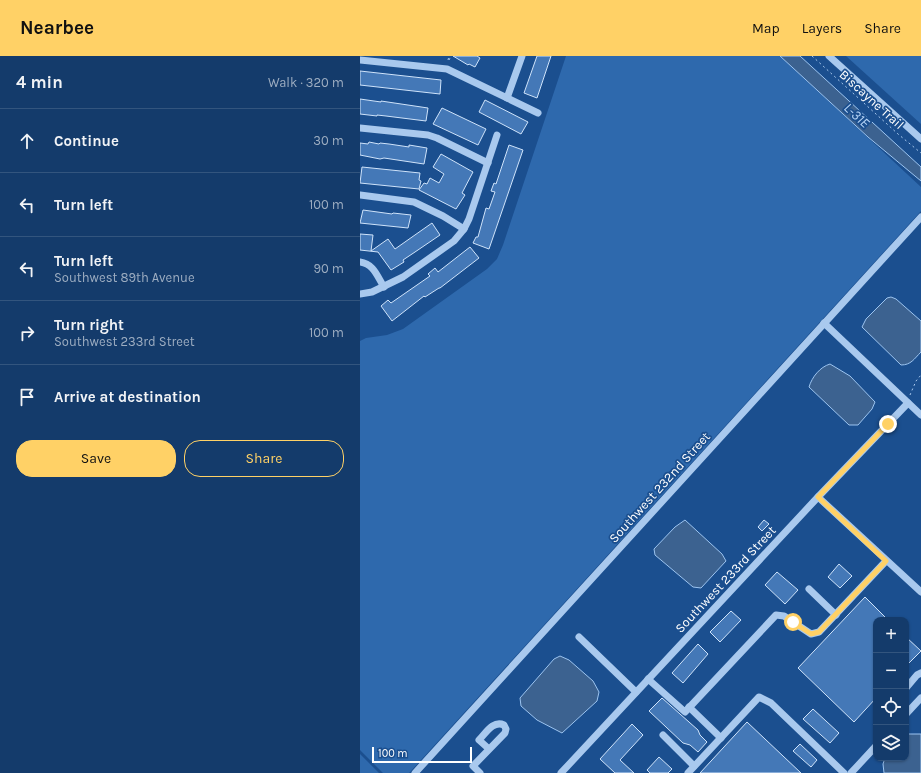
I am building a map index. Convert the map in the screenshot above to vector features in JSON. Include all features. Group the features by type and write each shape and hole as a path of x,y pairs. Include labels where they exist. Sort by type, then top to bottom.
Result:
{"street":[{"path":"507,98 522,56"},
{"path":"829,56 921,139"},
{"path":"360,60 446,69 538,113"},
{"path":"360,128 428,135 488,163"},
{"path":"360,294 372,292 403,277 457,238 469,219 497,135"},
{"path":"360,195 414,202 443,216 464,229"},
{"name":"Southwest 232nd Street","path":"415,773 921,217"},
{"path":"360,262 371,267 384,287"},
{"path":"824,324 921,415"},
{"name":"Southwest 233rd Street","path":"560,773 908,402"},
{"path":"818,497 920,591"},
{"path":"648,679 684,712 776,615 784,616 811,634 819,632 886,561"},
{"path":"809,589 836,615"},
{"path":"579,637 636,692"},
{"path":"909,684 917,675 921,673"},
{"path":"688,773 759,697 771,703 844,773"},
{"path":"909,709 921,698"},
{"path":"689,707 721,738"},
{"path":"663,735 694,766"},
{"path":"480,773 473,766 489,749"},
{"path":"851,773 873,749"}],"path":[{"path":"449,56 449,60 451,56"},
{"name":"Biscayne Trail","path":"812,56 921,154"},
{"path":"908,402 916,381 921,375"}],"shaded area":[{"path":"566,56 780,56 921,187 921,211 411,771 409,773 383,773 360,750 360,341 366,338 387,335 403,329 487,269 497,259"},
{"path":"846,56 921,56 921,124"},
{"path":"360,754 379,773 360,773"}],"water":[{"name":"L-31E","path":"780,56 800,56 921,167 921,181 868,137"},
{"path":"891,297 896,299 921,321 921,352 912,361 904,365 901,365 862,327 866,319 887,298"},
{"path":"830,364 850,376 875,402 872,409 858,425 849,425 809,387 817,373 823,367"},
{"path":"685,520 722,554 726,561 701,588 693,587 655,555 654,549 675,527"},
{"path":"560,656 569,660 593,681 599,692 597,701 562,733 537,720 521,706 520,698 554,659"},
{"path":"909,734 921,734 921,773 884,773 884,761 909,761"}],"building":[{"path":"453,56 477,56 480,58 475,67 469,64 468,65"},
{"path":"537,56 551,56 537,98 524,93"},
{"path":"360,71 441,80 440,94 360,85"},
{"path":"360,99 428,108 426,121 360,114"},
{"path":"485,100 528,122 521,134 479,112"},
{"path":"442,108 486,129 478,145 433,124"},
{"path":"369,142 427,148 424,164 360,155 360,143 368,144"},
{"path":"509,145 523,150 489,249 473,243 476,237 478,237 486,208 489,209 495,192 491,191 494,183 496,184"},
{"path":"441,154 473,172 462,193 465,195 456,209 419,190 424,183 427,184 430,178 439,183 444,174 433,167"},
{"path":"362,167 420,173 419,180 421,181 419,189 360,183"},
{"path":"363,210 411,215 408,228 360,223"},
{"path":"432,223 440,235 391,270 378,252 360,250 360,234 373,235 371,251 388,239 395,249"},
{"path":"470,247 479,258 440,288 425,297 424,296 392,321 381,306 388,300 391,303 430,276 428,274 435,268 438,272"},
{"path":"764,520 769,524 762,531 758,527"},
{"path":"839,564 852,576 840,588 828,577"},
{"path":"777,572 798,590 785,604 765,585"},
{"path":"865,597 885,617 873,617 873,701 854,722 798,668"},
{"path":"731,611 741,620 720,642 710,632"},
{"path":"909,640 921,651 909,663"},
{"path":"698,644 708,654 683,683 672,673"},
{"path":"662,698 698,730 700,735 707,742 698,752 690,745 683,743 649,711"},
{"path":"813,709 839,733 830,743 803,719"},
{"path":"747,722 801,773 700,773"},
{"path":"632,724 643,735 620,760 634,773 615,773 600,759"},
{"path":"800,744 817,760 811,767 793,751"},
{"path":"659,757 672,769 668,773 650,773 647,770"}],"route":[{"path":"793,622 811,634 819,632 886,561 818,497 888,424"}]}
